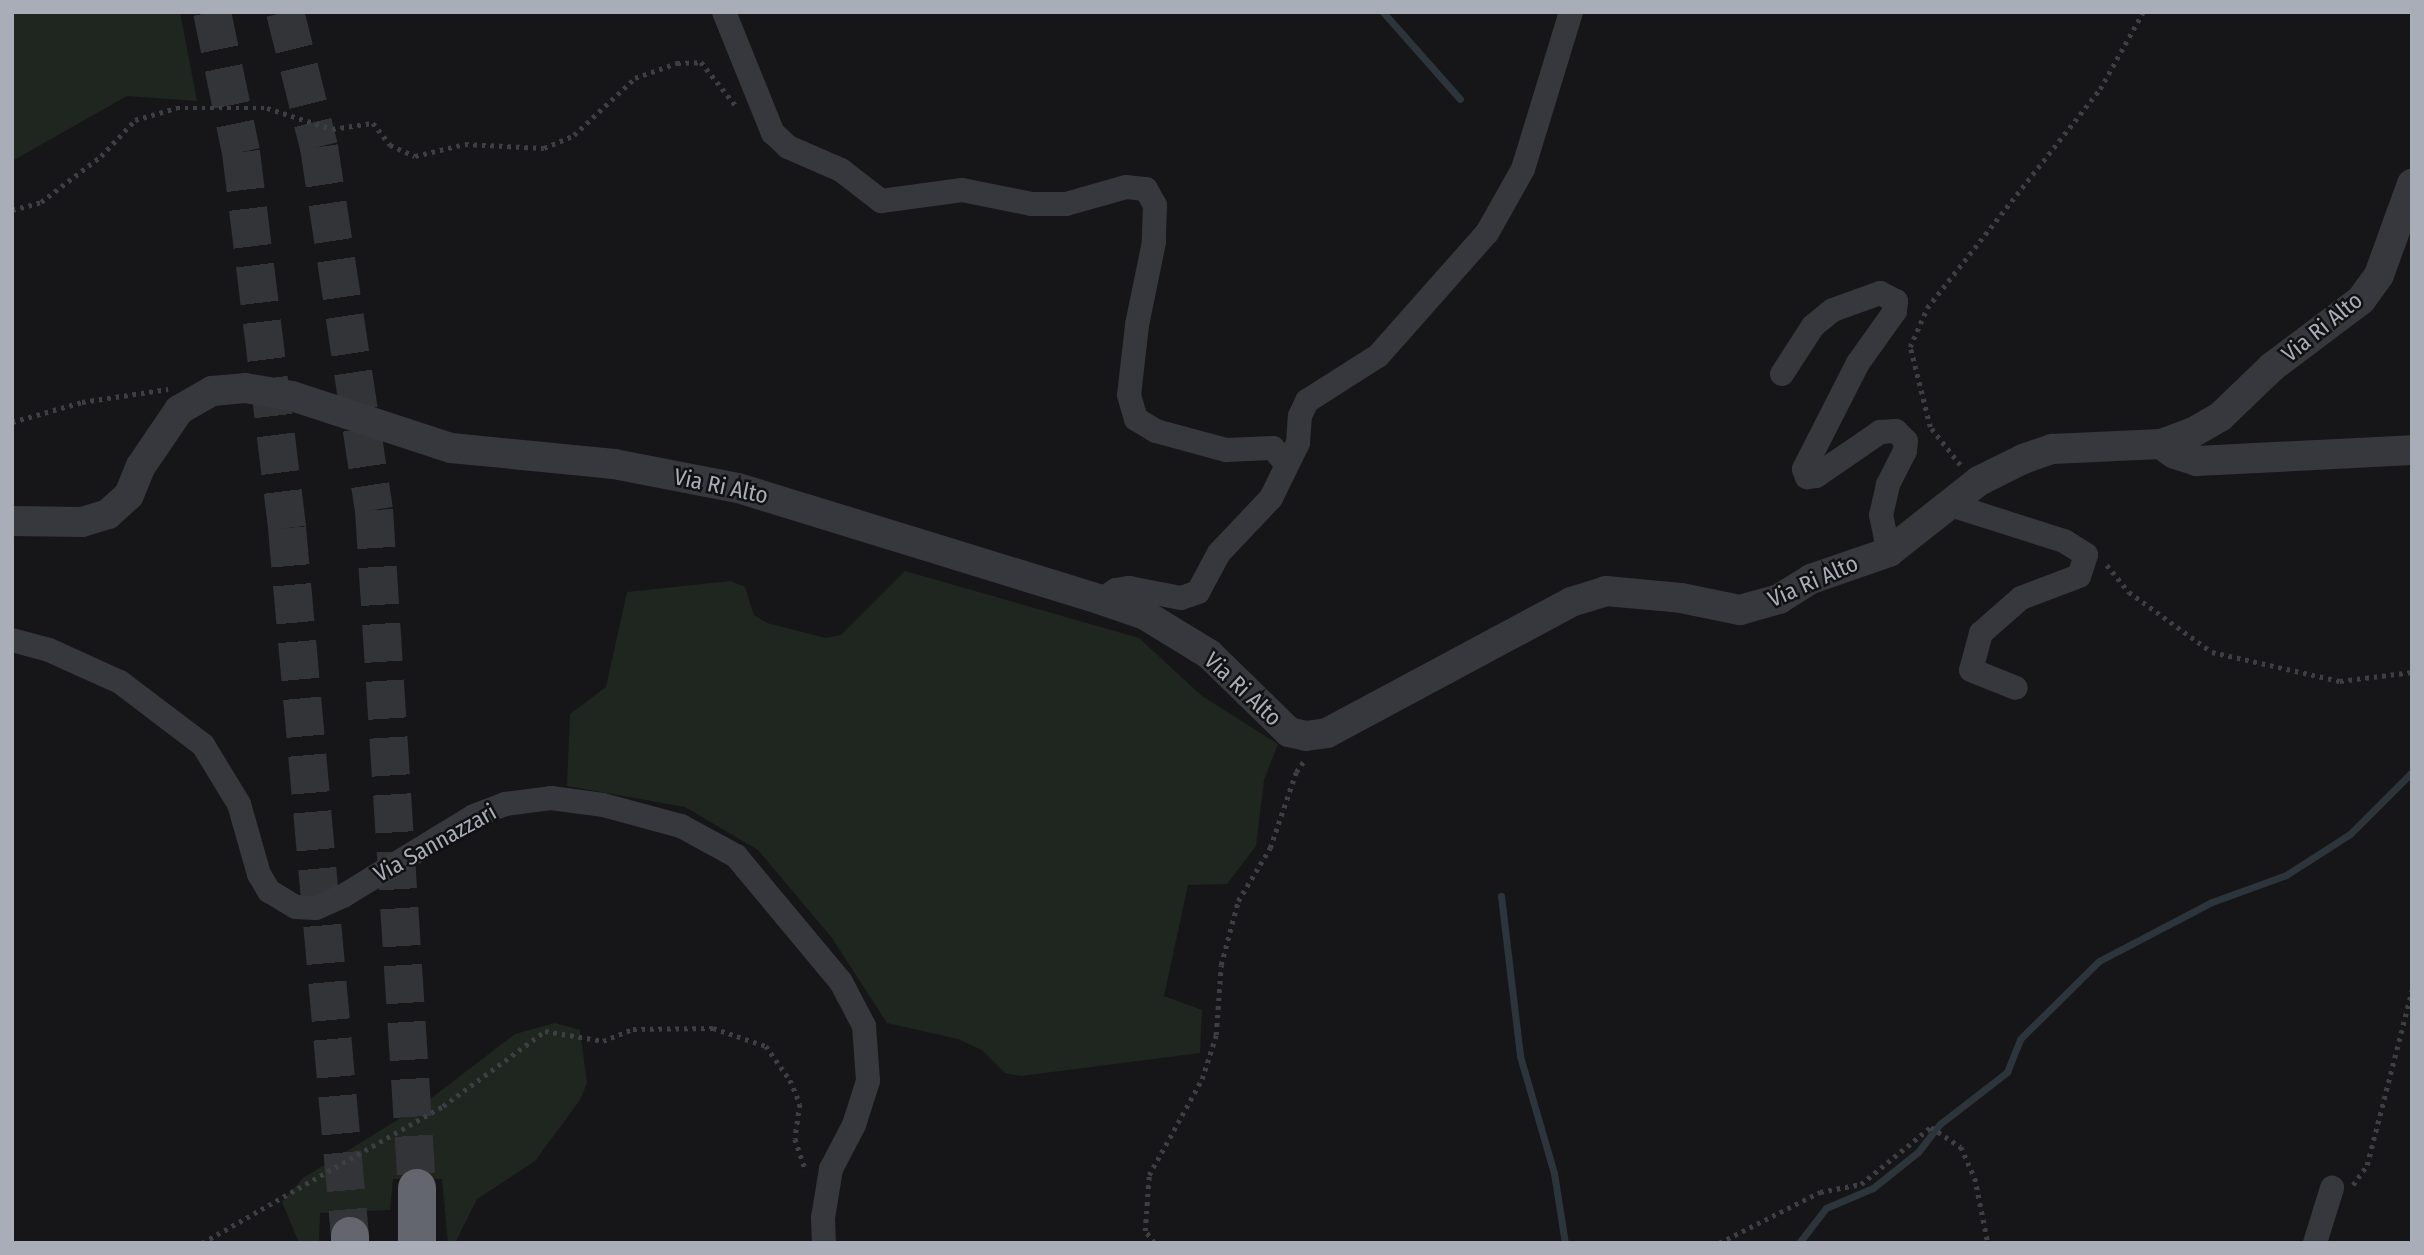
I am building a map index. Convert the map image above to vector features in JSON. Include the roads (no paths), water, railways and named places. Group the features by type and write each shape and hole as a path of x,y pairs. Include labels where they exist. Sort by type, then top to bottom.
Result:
{"highway":[{"path":"417,1188 417,1243"}],"street":[{"path":"724,12 774,133 788,147 841,170 881,201 962,190 1032,204 1066,204 1126,187 1146,189 1155,205 1154,242 1137,325 1129,395 1136,419 1156,431 1226,450 1273,448 1286,464"},
{"path":"1102,600 1116,590 1129,588 1181,598 1198,592 1219,553 1271,498 1298,443 1300,416 1307,401 1378,356 1488,233 1523,169 1571,12"},
{"name":"Via Ri Alto","path":"12,521 82,522 108,514 129,495 165,427 194,401 212,391 245,388 292,396 451,448 614,464 738,488 1102,600 1145,615 1198,647 1289,732 1306,736 1326,733 1571,602 1606,591 1681,598 1740,610 1779,599 1811,579 1889,552 1979,481 2052,449 2161,444 2220,417 2272,367 2361,300 2379,275 2412,184"},
{"path":"1782,374 1814,326 1833,310 1880,293 1896,300 1895,312 1858,363 1804,469 1807,477 1816,476 1880,432 1896,430 1906,441 1906,451 1888,485 1881,515 1889,552"},
{"path":"2161,444 2175,454 2197,461 2412,450"},
{"path":"1951,505 2064,541 2085,555 2079,576 2021,598 1981,633 1971,670 2016,688"},
{"name":"Via Sannazzari","path":"12,640 49,650 120,682 203,745 239,804 258,874 281,902 296,907 316,908 343,896 474,816 505,804 551,798 603,805 681,826 736,856 841,982 864,1026 868,1080 854,1125 831,1169 823,1231"},
{"path":"2315,1243 2340,1189"}],"waterway":[{"path":"1383,12 1460,99"},
{"path":"1799,1243 1826,1208 1873,1188 1918,1152 1940,1124 2007,1072 2020,1039 2099,961 2212,902 2286,875 2350,834 2412,772"},
{"path":"1501,896 1520,1056 1554,1173 1565,1243"}],"tunnel":[{"path":"212,12 241,152 287,528 350,1236"},
{"path":"285,12 319,147 374,510 417,1188"}]}
